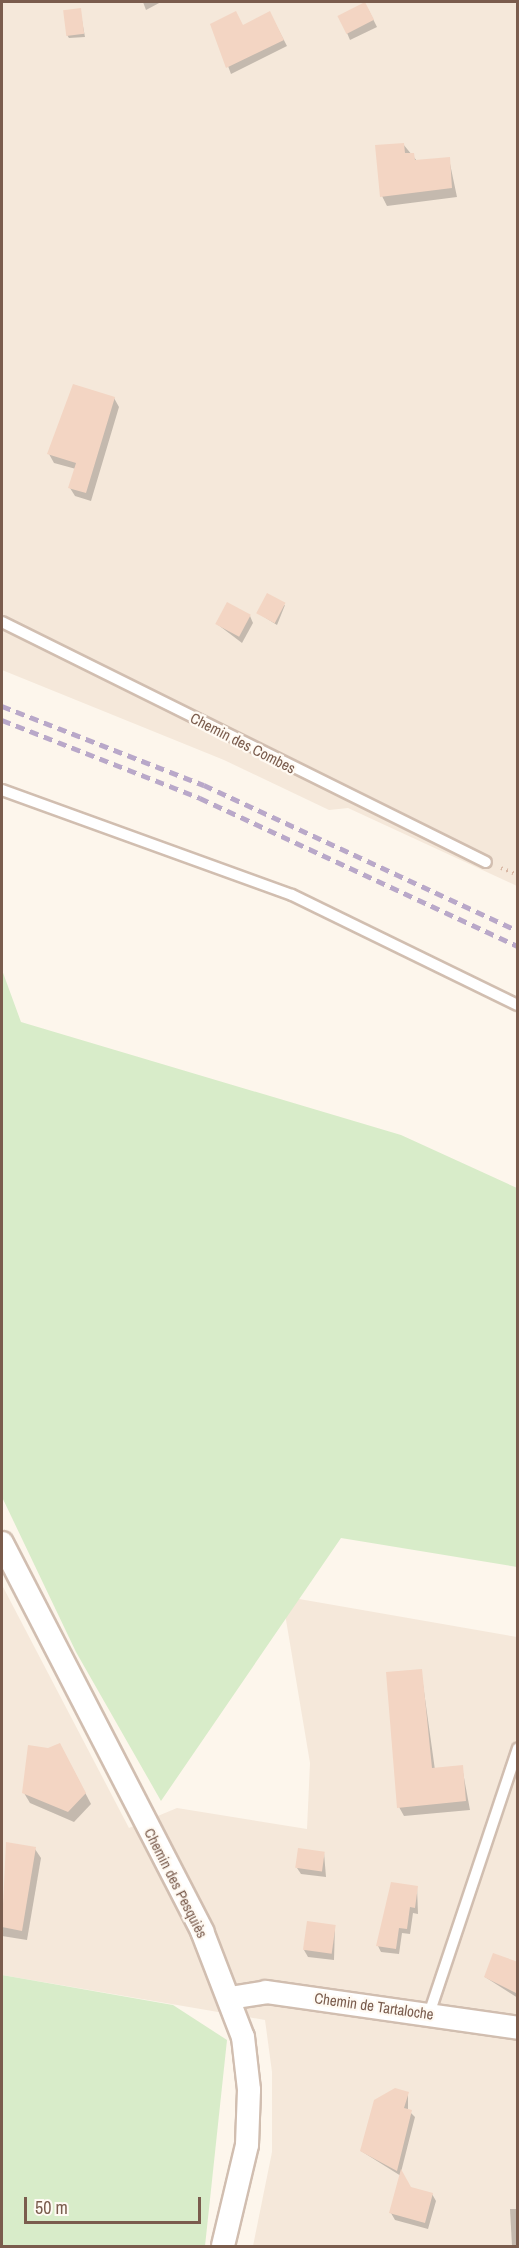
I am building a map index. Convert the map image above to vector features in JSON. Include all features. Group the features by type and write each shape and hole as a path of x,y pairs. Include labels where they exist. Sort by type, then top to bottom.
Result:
{"street":[{"name":"Chemin des Pesquiès","path":"2,1543 202,1931 230,1998 245,2046 249,2090 246,2145 223,2247"},
{"name":"Chemin de Tartaloche","path":"230,1998 266,1992 518,2028"}],"lane":[{"name":"Chemin des Combes","path":"2,622 486,862"},
{"path":"2,790 292,895 518,1005"},
{"path":"429,2014 518,1748"}],"shaded area":[{"path":"2,2 517,2 517,886 348,808 329,810 224,760 2,670"},
{"path":"2,1585 129,1828 177,1808 307,1829 310,1763 282,1596 517,1637 517,2246 253,2246 272,2152 272,2072 265,2020 2,1975"}],"green space":[{"path":"2,970 21,1022 401,1135 517,1188 517,1567 341,1538 161,1801 76,1652 2,1497"},
{"path":"2,1975 173,2005 227,2040 205,2246 2,2246"}],"building":[{"path":"365,2 374,20 346,34 337,16"},
{"path":"81,8 84,34 66,36 63,10"},
{"path":"236,11 243,25 270,11 284,40 226,68 210,24"},
{"path":"404,143 405,153 414,153 415,160 450,157 452,188 380,197 375,145"},
{"path":"73,384 115,397 86,493 68,488 76,463 47,454"},
{"path":"267,593 286,603 275,623 256,613"},
{"path":"227,602 251,615 239,637 215,624"},
{"path":"422,1669 432,1768 463,1765 466,1801 397,1808 386,1672"},
{"path":"60,1743 86,1793 68,1812 22,1793 28,1745 48,1748"},
{"path":"6,1842 36,1847 22,1931 2,1927"},
{"path":"298,1848 325,1852 322,1872 295,1868"},
{"path":"391,1882 418,1886 415,1908 410,1907 407,1929 399,1928 396,1949 376,1946"},
{"path":"307,1921 336,1925 332,1954 303,1950"},
{"path":"493,1953 518,1962 518,1994 484,1977"},
{"path":"395,2088 409,2092 404,2108 412,2110 397,2171 360,2151 374,2100"},
{"path":"401,2169 411,2187 433,2193 425,2223 389,2213"}],"railway":[{"path":"2,706 204,785 518,931"},
{"path":"2,720 200,798 518,946"}]}
